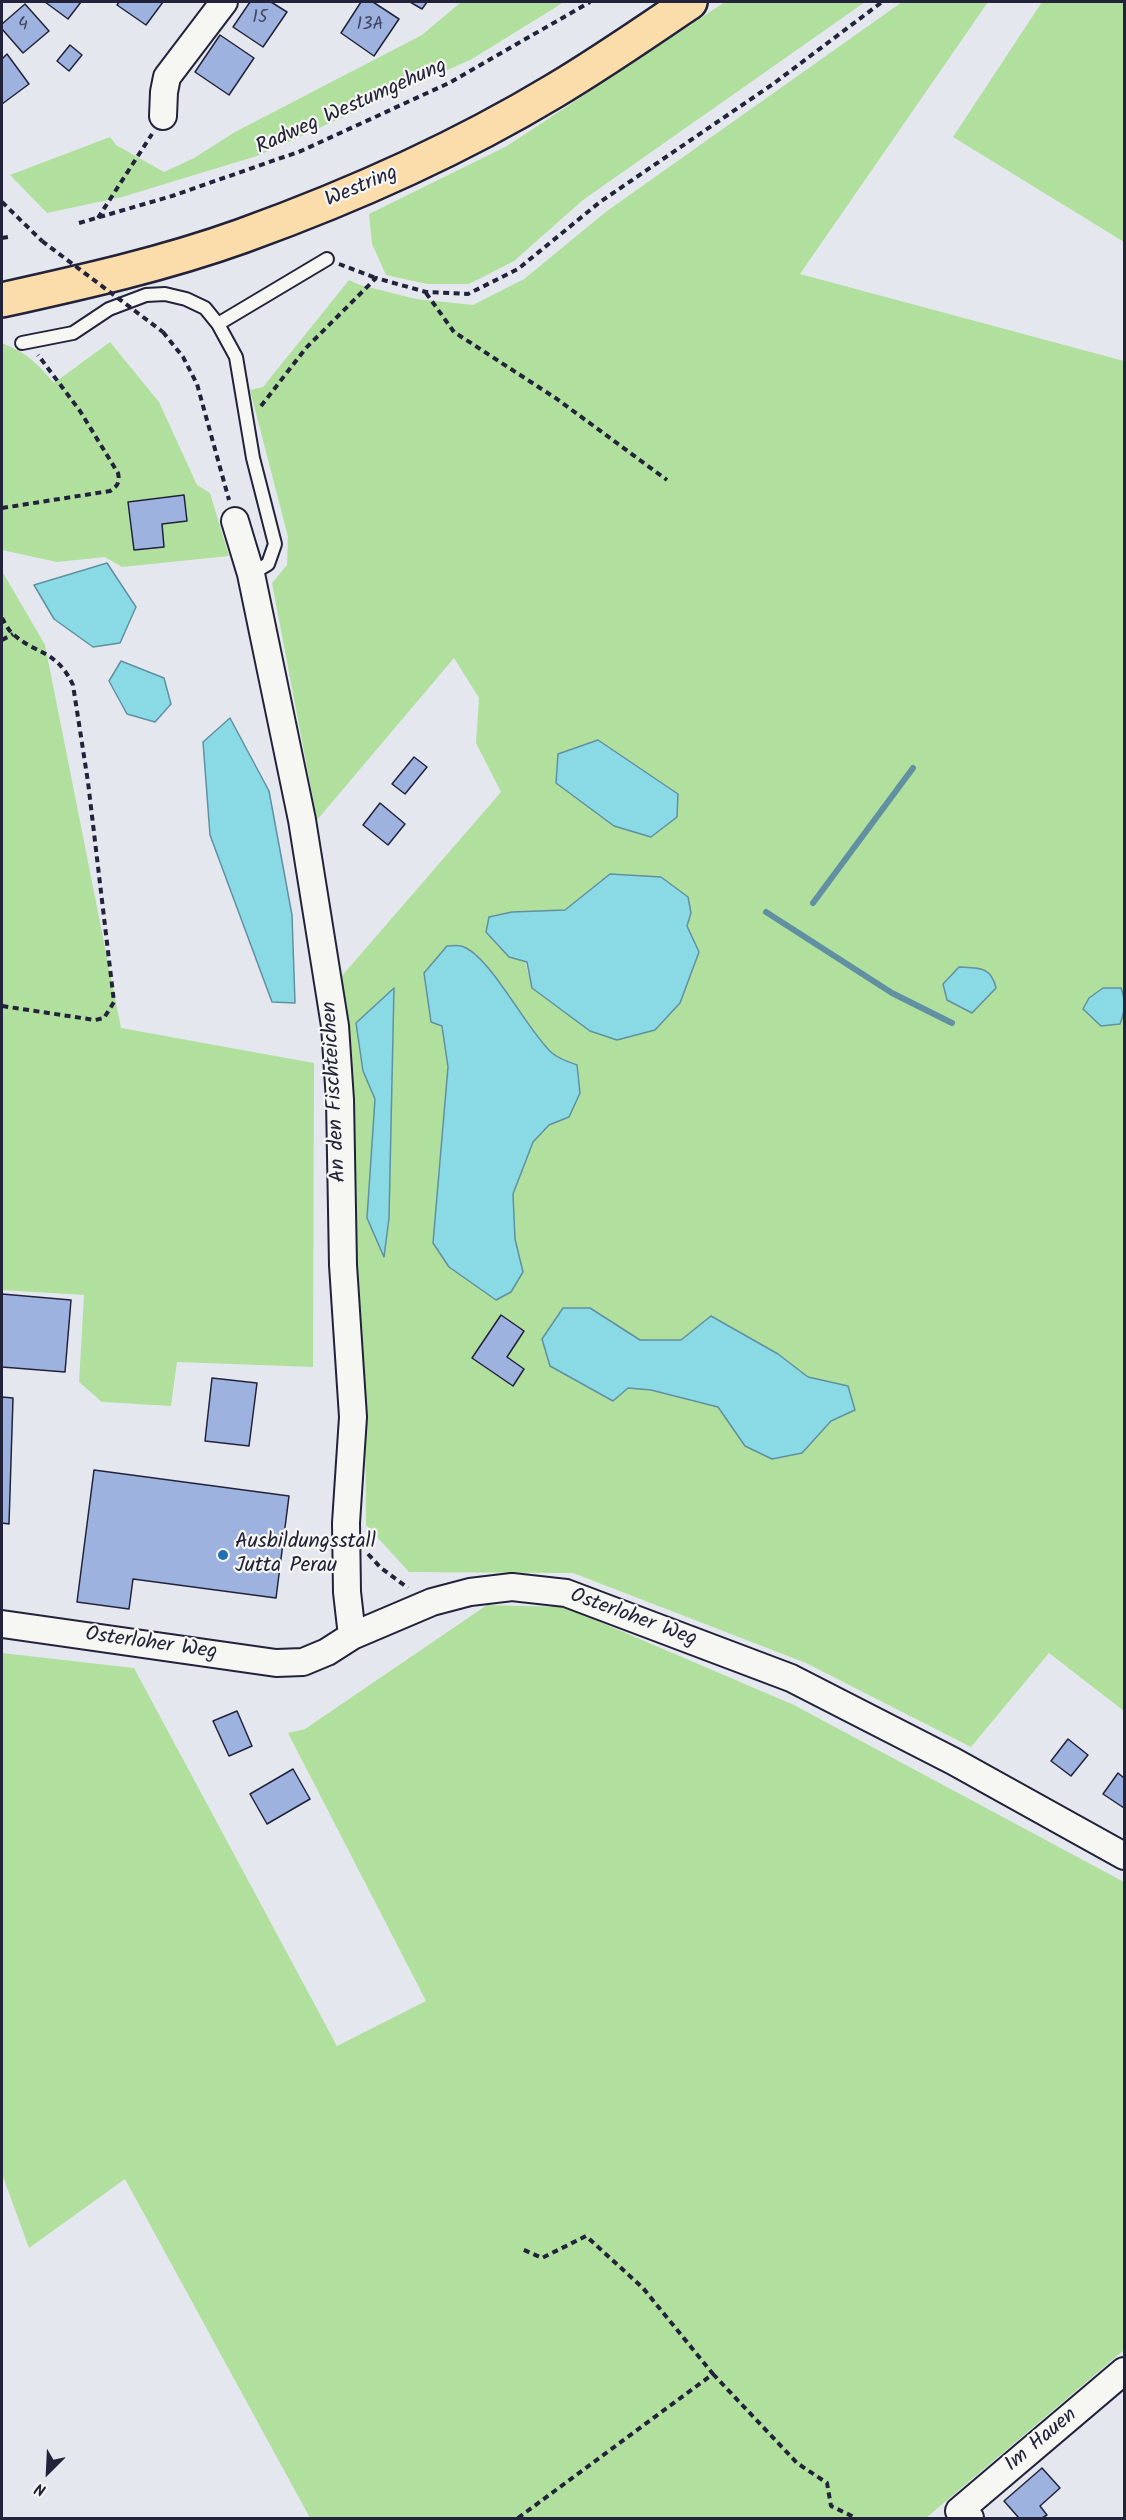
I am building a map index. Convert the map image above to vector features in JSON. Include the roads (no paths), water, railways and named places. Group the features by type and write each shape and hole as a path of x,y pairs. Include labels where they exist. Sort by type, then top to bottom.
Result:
{"main road":[{"name":"Westring","path":"2,300 148,265 241,236 410,168 553,92 690,2"}],"street":[{"path":"164,116 164,92 167,77 224,2"},
{"name":"An den Fischteichen","path":"235,521 251,574 302,820 335,1026 340,1100 343,1265 353,1417 346,1523 347,1592 352,1636"},
{"name":"Osterloher Weg","path":"2,1624 276,1663 303,1662 327,1652 352,1636 432,1602 470,1592 512,1587 566,1593 791,1678 952,1761 1125,1856"},
{"name":"Im Hauen","path":"959,2516 1125,2371"}],"lane":[{"path":"218,324 327,259"},
{"path":"22,343 73,333 109,309 146,295 165,294 186,299 205,308 218,324 236,357 248,427 274,544 268,564 251,574"}],"water":[{"path":"107,563 136,607 120,643 93,647 54,619 34,585"},
{"path":"121,661 164,678 171,704 155,722 127,714 109,681"},
{"path":"230,718 269,791 292,915 295,1003 272,1002 210,835 203,742"},
{"path":"598,740 678,794 677,817 651,837 614,826 556,783 558,754"},
{"path":"610,874 661,877 688,897 691,913 687,926 699,952 680,1003 655,1030 617,1040 590,1031 532,988 527,962 509,957 486,932 489,917 512,912 565,910"},
{"path":"447,946 461,946 472,952 496,977 531,1028 552,1053 577,1065 580,1093 569,1117 549,1125 533,1142 513,1194 515,1239 523,1272 511,1292 496,1300 449,1267 433,1243 448,1067 442,1026 431,1022 424,973"},
{"path":"959,967 978,968 987,972 996,988 972,1013 947,1000 943,984"},
{"path":"394,988 389,1218 384,1257 367,1218 375,1099 363,1071 356,1023"},
{"path":"1103,988 1121,988 1124,1006 1120,1024 1101,1026 1083,1009 1089,998"},
{"path":"563,1308 590,1308 640,1340 681,1340 711,1316 778,1354 808,1377 848,1386 855,1410 831,1421 802,1453 772,1459 745,1446 718,1407 651,1390 628,1388 613,1401 550,1366 542,1339"}],"waterway":[{"path":"813,903 913,768"},
{"path":"766,912 892,993 952,1023"}],"place":[{"name":"Ausbildungsstall Jutta Perau","path":"223,1555"}]}
